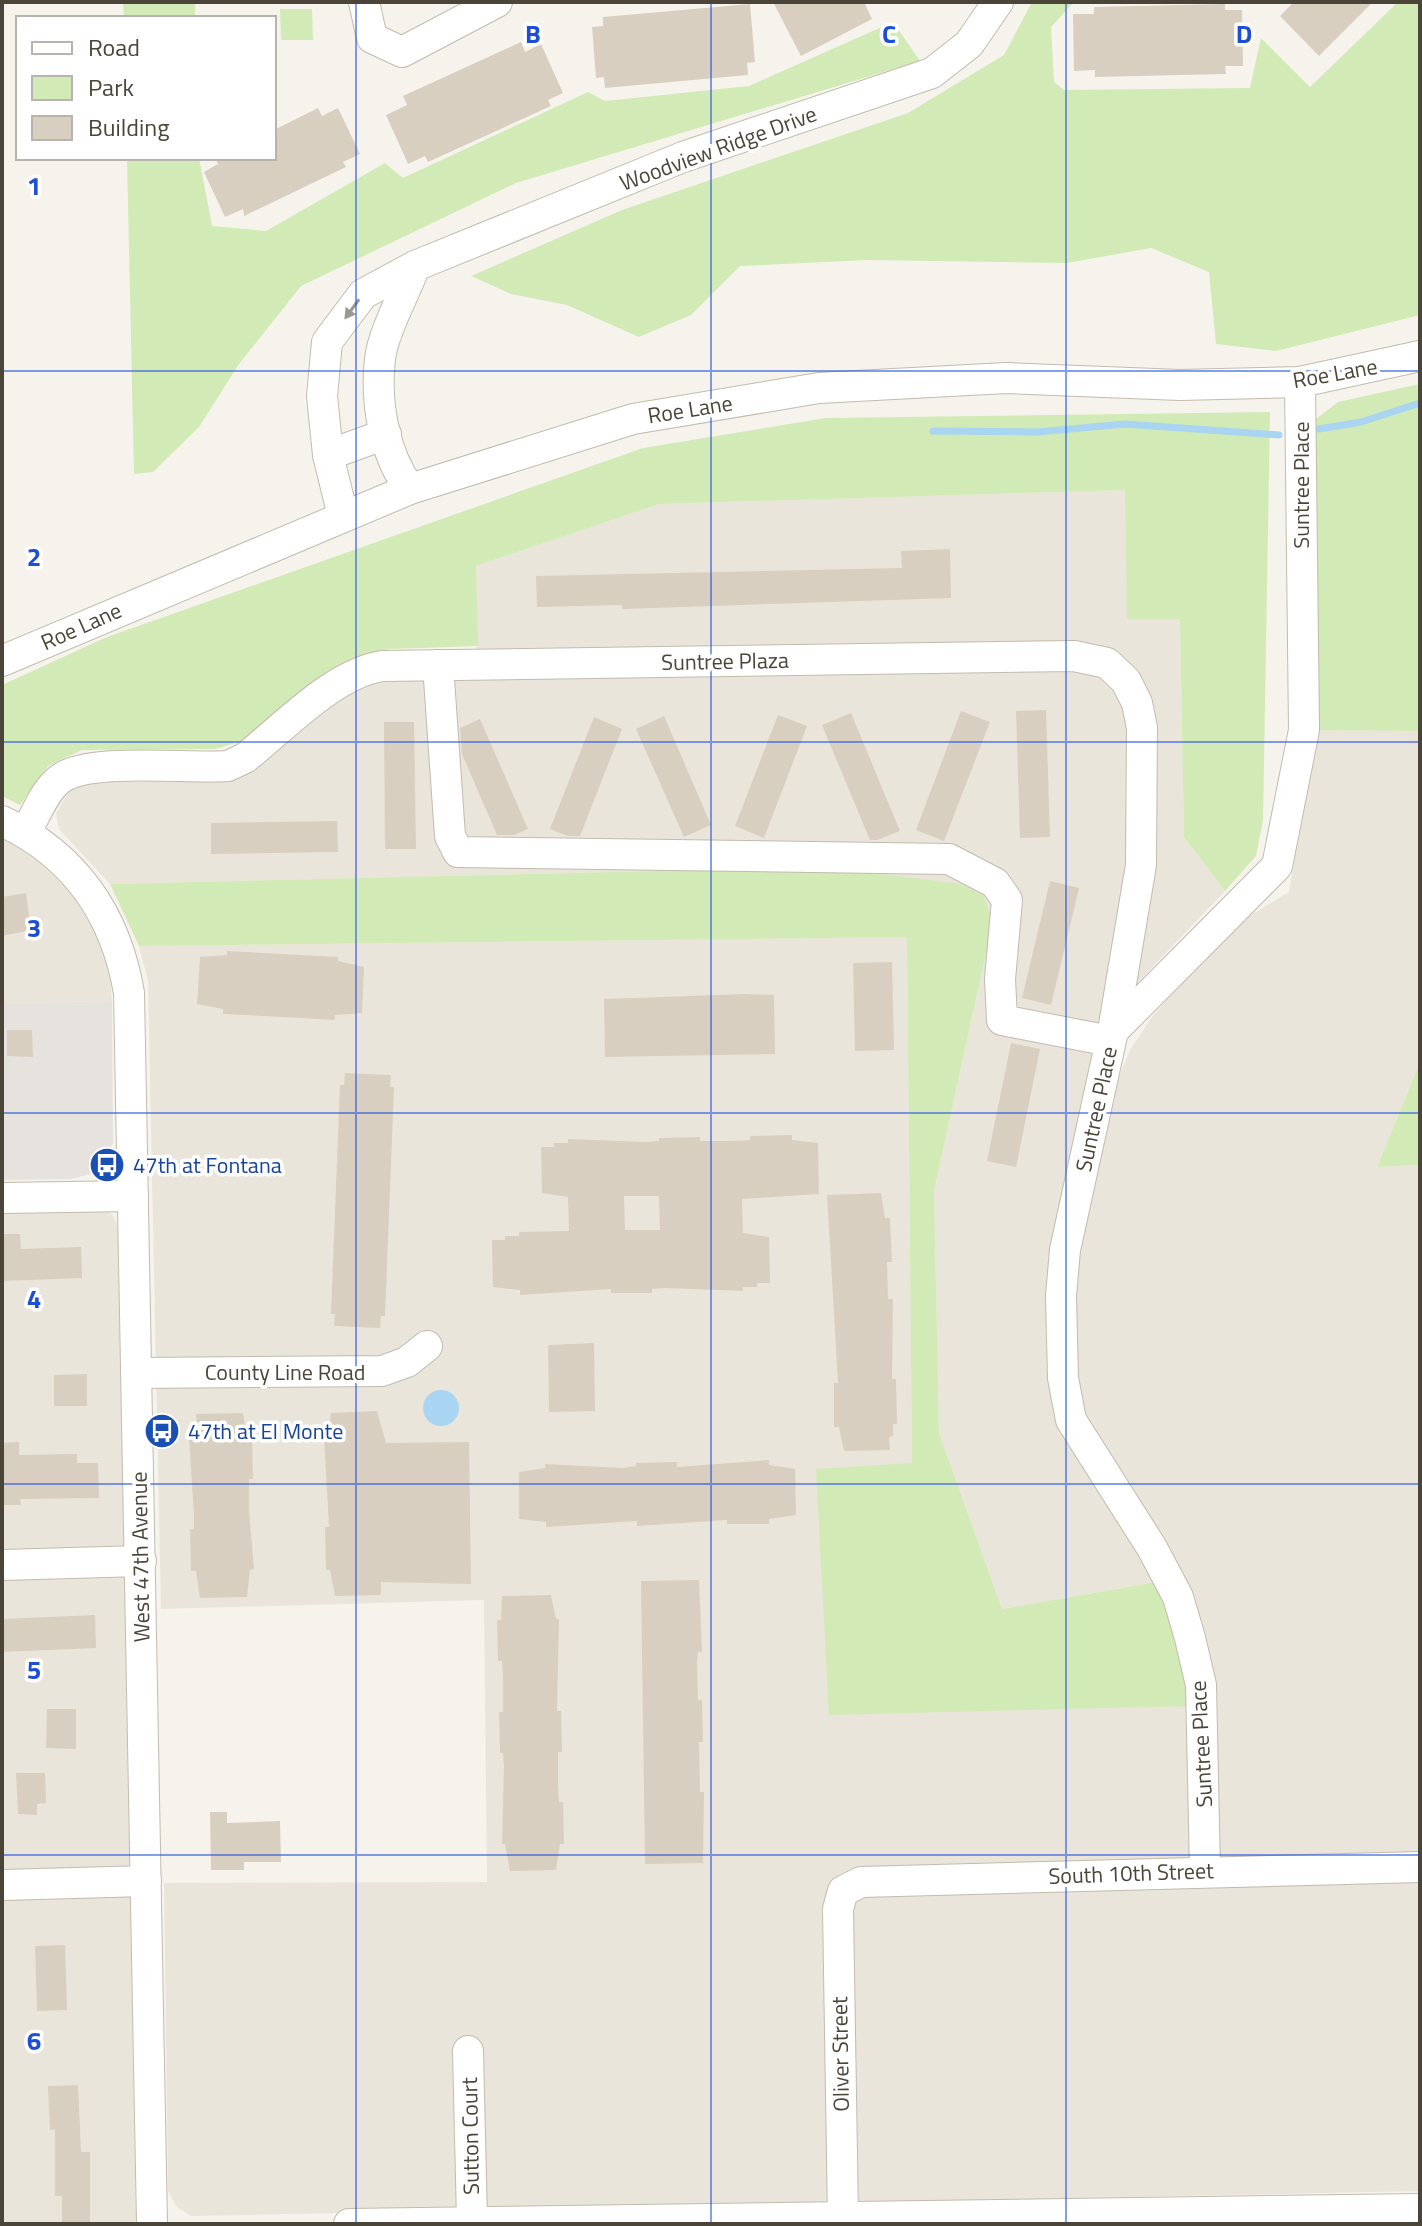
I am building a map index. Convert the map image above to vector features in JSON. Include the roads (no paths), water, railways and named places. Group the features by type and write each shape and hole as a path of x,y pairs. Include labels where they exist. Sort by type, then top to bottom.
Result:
{"street":[{"path":"364,2 372,38 402,52 497,2"},
{"name":"Woodview Ridge Drive","path":"343,516 328,455 322,396 327,342 363,294 415,266 683,157 932,73 969,44 998,2"},
{"path":"410,489 400,475 379,414 380,357 415,266"},
{"name":"Roe Lane","path":"2,661 410,489 633,419 819,388 1006,378 1180,385 1300,382 1420,356"},
{"name":"Suntree Place","path":"1205,1871 1201,1685 1190,1638 1178,1597 1152,1548 1071,1420 1063,1378 1061,1296 1065,1250 1112,1036 1277,866 1304,730 1300,382"},
{"path":"328,455 386,434"},
{"name":"Suntree Plaza","path":"14,826 59,779 83,770 228,766 245,758 360,669 438,665 1074,656 1107,663 1126,681 1137,703 1142,728 1141,865 1112,1036"},
{"path":"438,665 450,836 458,852 949,859 995,883 1007,900 1000,979 1002,1020 1112,1036"},
{"name":"West 47th Avenue","path":"14,826 74,871 110,925 123,957 129,993 152,2224"},
{"path":"2,1198 133,1196"},
{"name":"County Line Road","path":"136,1373 382,1371 407,1362 427,1346"},
{"path":"2,1565 141,1561"},
{"name":"South 10th Street","path":"843,1891 861,1882 1420,1867"},
{"path":"2,1885 146,1881"},
{"name":"Oliver Street","path":"843,1891 838,1909 843,2218"},
{"name":"Sutton Court","path":"468,2051 472,2221"},
{"path":"349,2224 1420,2209"}],"water":[{"path":"441,1390 454,1395 459,1408 454,1421 441,1426 428,1421 423,1408 428,1395"}],"waterway":[{"path":"1319,429 1361,422 1420,403"},
{"path":"933,431 1038,432 1125,424 1279,435"}],"place":[{"name":"47th at Fontana","path":"107,1165"},
{"name":"47th at El Monte","path":"162,1431"}]}
